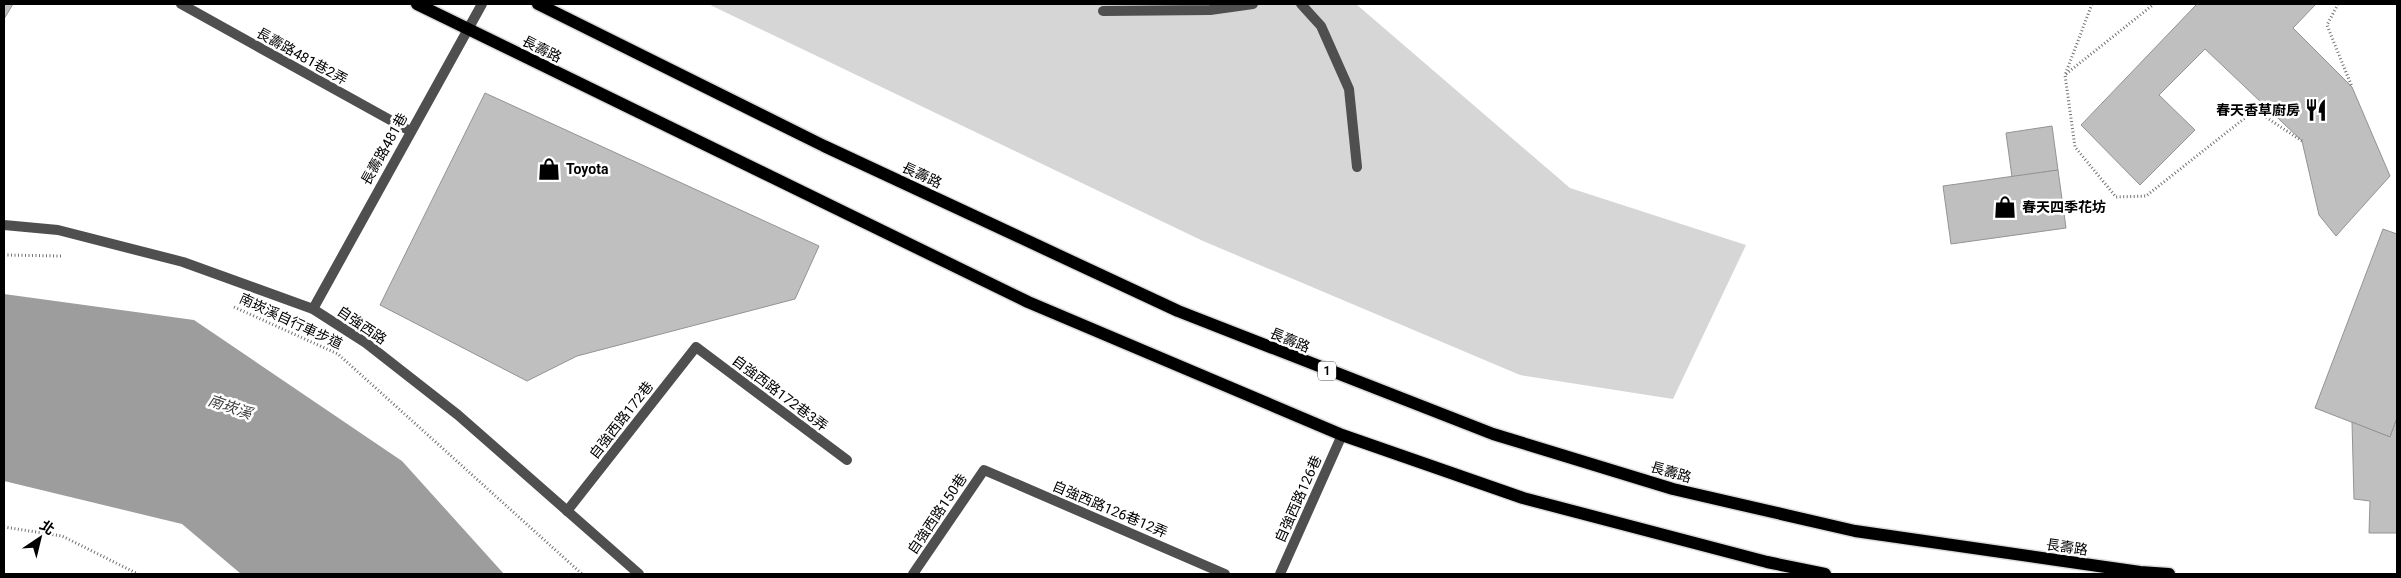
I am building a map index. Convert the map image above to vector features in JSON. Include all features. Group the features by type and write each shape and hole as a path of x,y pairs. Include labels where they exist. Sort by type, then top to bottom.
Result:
{"main road":[{"name":"長壽路","path":"417,4 1028,302 1342,435 1523,498 1766,562 1825,574"},
{"name":"長壽路","path":"538,4 824,146 1178,311 1358,383 1493,434 1673,489 1855,532 2140,572 2169,574"}],"street":[{"name":"長壽路481巷2弄","path":"181,4 410,131"},
{"name":"長壽路481巷","path":"313,309 466,28 482,4"},
{"path":"1103,11 1210,10 1253,4"},
{"path":"1301,4 1321,26 1349,89 1357,167"},
{"name":"自強西路","path":"4,225 58,230 183,262 313,309 366,343 458,415 639,574"},
{"name":"自強西路172巷","path":"567,511 696,347"},
{"name":"自強西路172巷3弄","path":"696,347 847,460"},
{"name":"自強西路126巷","path":"1280,574 1342,435"},
{"name":"自強西路150巷","path":"913,574 984,470"},
{"name":"自強西路126巷12弄","path":"984,470 1225,574"}],"path":[{"path":"2092,4 2065,75 2076,147 2116,197 2146,196 2255,110 2302,141"},
{"path":"2065,75 2154,4"},
{"path":"2338,4 2327,25 2352,86"},
{"path":"4,255 61,256 70,258"},
{"name":"南崁溪自行車步道","path":"230,305 338,354 582,574"},
{"path":"4,527 62,536 138,574"}],"shaded area":[{"path":"708,4 1356,4 1570,188 1746,245 1673,399 1520,375 1203,241"}],"water":[{"name":"南崁溪","path":"4,294 194,320 402,461 504,574 241,574 182,524 4,481"}],"building":[{"path":"4,4 13,4 4,19"},
{"name":"春天香草廚房","path":"2197,4 2316,4 2293,28 2352,87 2390,176 2336,236 2319,215 2302,141 2205,49 2159,95 2195,130 2140,185 2081,125"},
{"name":"Toyota","path":"485,93 819,246 795,299 577,356 527,381 380,305"},
{"path":"2052,126 2058,170 2012,177 2006,133"},
{"name":"春天四季花坊","path":"2058,170 2066,228 1951,244 1943,186"},
{"path":"2383,229 2397,234 2397,418 2390,437 2315,408"},
{"path":"2397,418 2397,533 2369,533 2370,501 2354,499 2352,422 2390,437"}],"place":[{"name":"春天香草廚房","path":"2316,110"},
{"name":"Toyota","path":"549,169"},
{"name":"春天四季花坊","path":"2005,207"}]}
